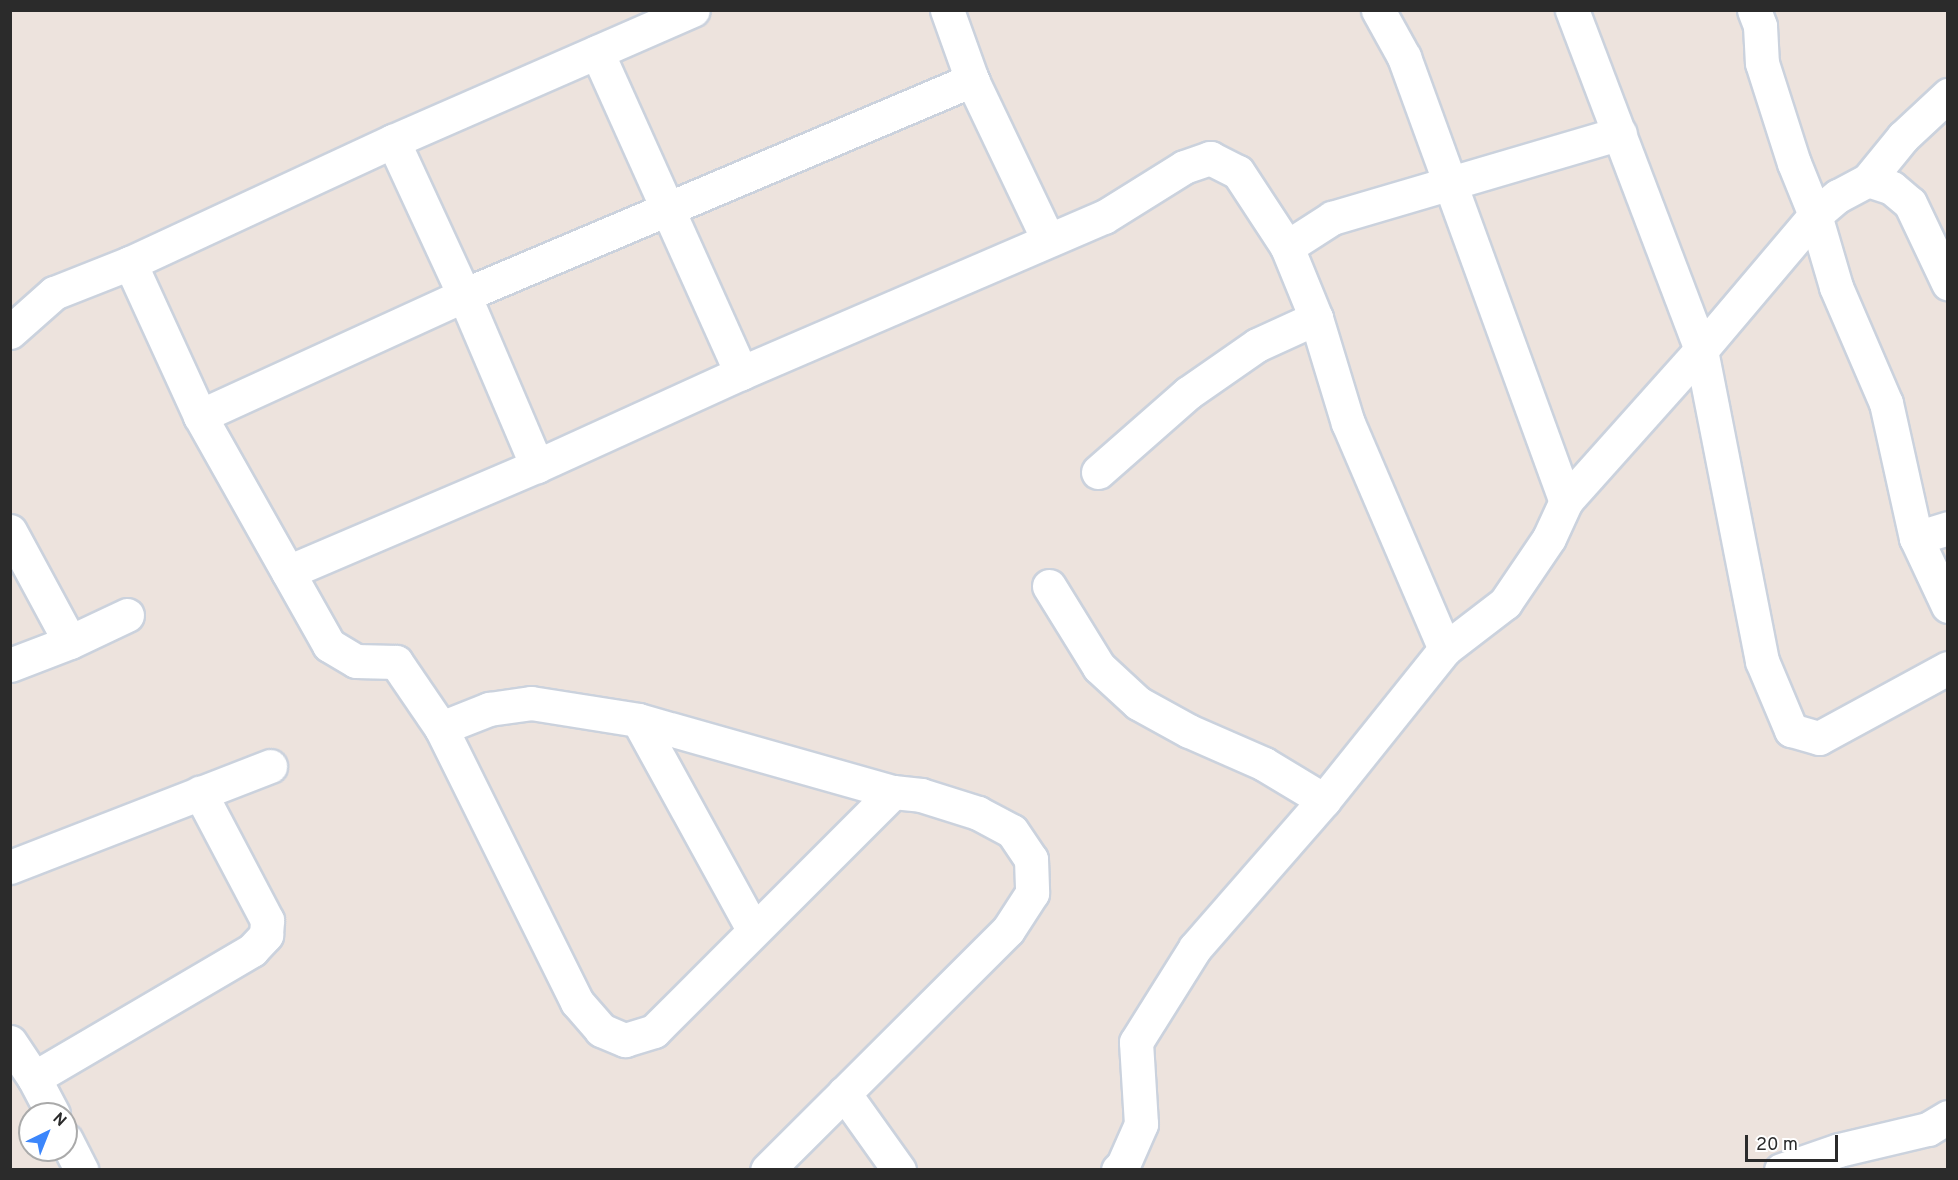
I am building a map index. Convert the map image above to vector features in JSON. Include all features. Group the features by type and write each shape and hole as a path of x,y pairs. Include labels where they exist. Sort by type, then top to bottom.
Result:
{"street":[{"path":"10,332 54,293 130,262 393,141 693,10"},
{"path":"947,10 972,80 1048,239"},
{"path":"1378,10 1404,57 1566,501"},
{"path":"1572,10 1701,350 1762,661 1791,730 1819,738 1947,668"},
{"path":"1754,10 1760,26 1762,63 1794,163 1815,215 1836,287 1886,403 1916,538 1947,606"},
{"path":"597,52 741,373"},
{"path":"200,416 464,295 972,80"},
{"path":"1119,1170 1141,1124 1136,1042 1195,948 1324,800 1445,649 1505,603 1550,538 1566,501 1701,350 1815,215 1838,196 1868,180 1903,137 1947,95"},
{"path":"1287,247 1332,218 1620,133"},
{"path":"393,141 464,295 537,466"},
{"path":"288,572 537,466 741,373 1048,239 1104,217 1184,167 1210,158 1238,172 1287,247 1317,318 1348,423 1445,649"},
{"path":"1868,180 1892,188 1910,203 1947,283"},
{"path":"130,262 200,416 329,645 356,661 396,662 441,728 577,1002 601,1030 625,1040 654,1031 753,929 893,792"},
{"path":"1098,472 1188,393 1257,345 1317,318"},
{"path":"1916,538 1947,528"},
{"path":"10,531 70,642"},
{"path":"1049,586 1099,667 1138,703 1189,731 1264,764 1324,800"},
{"path":"10,665 70,642 128,615"},
{"path":"441,728 489,709 531,703 638,720 893,792 921,795 978,813 1012,831 1032,859 1032,893 1008,930 767,1170"},
{"path":"638,720 753,929"},
{"path":"10,867 270,766"},
{"path":"34,1078 252,950 266,935 267,920 200,792"},
{"path":"11,1046 34,1078 46,1102"},
{"path":"844,1093 899,1170"},
{"path":"1781,1170 1839,1150 1928,1129 1947,1117"}]}
